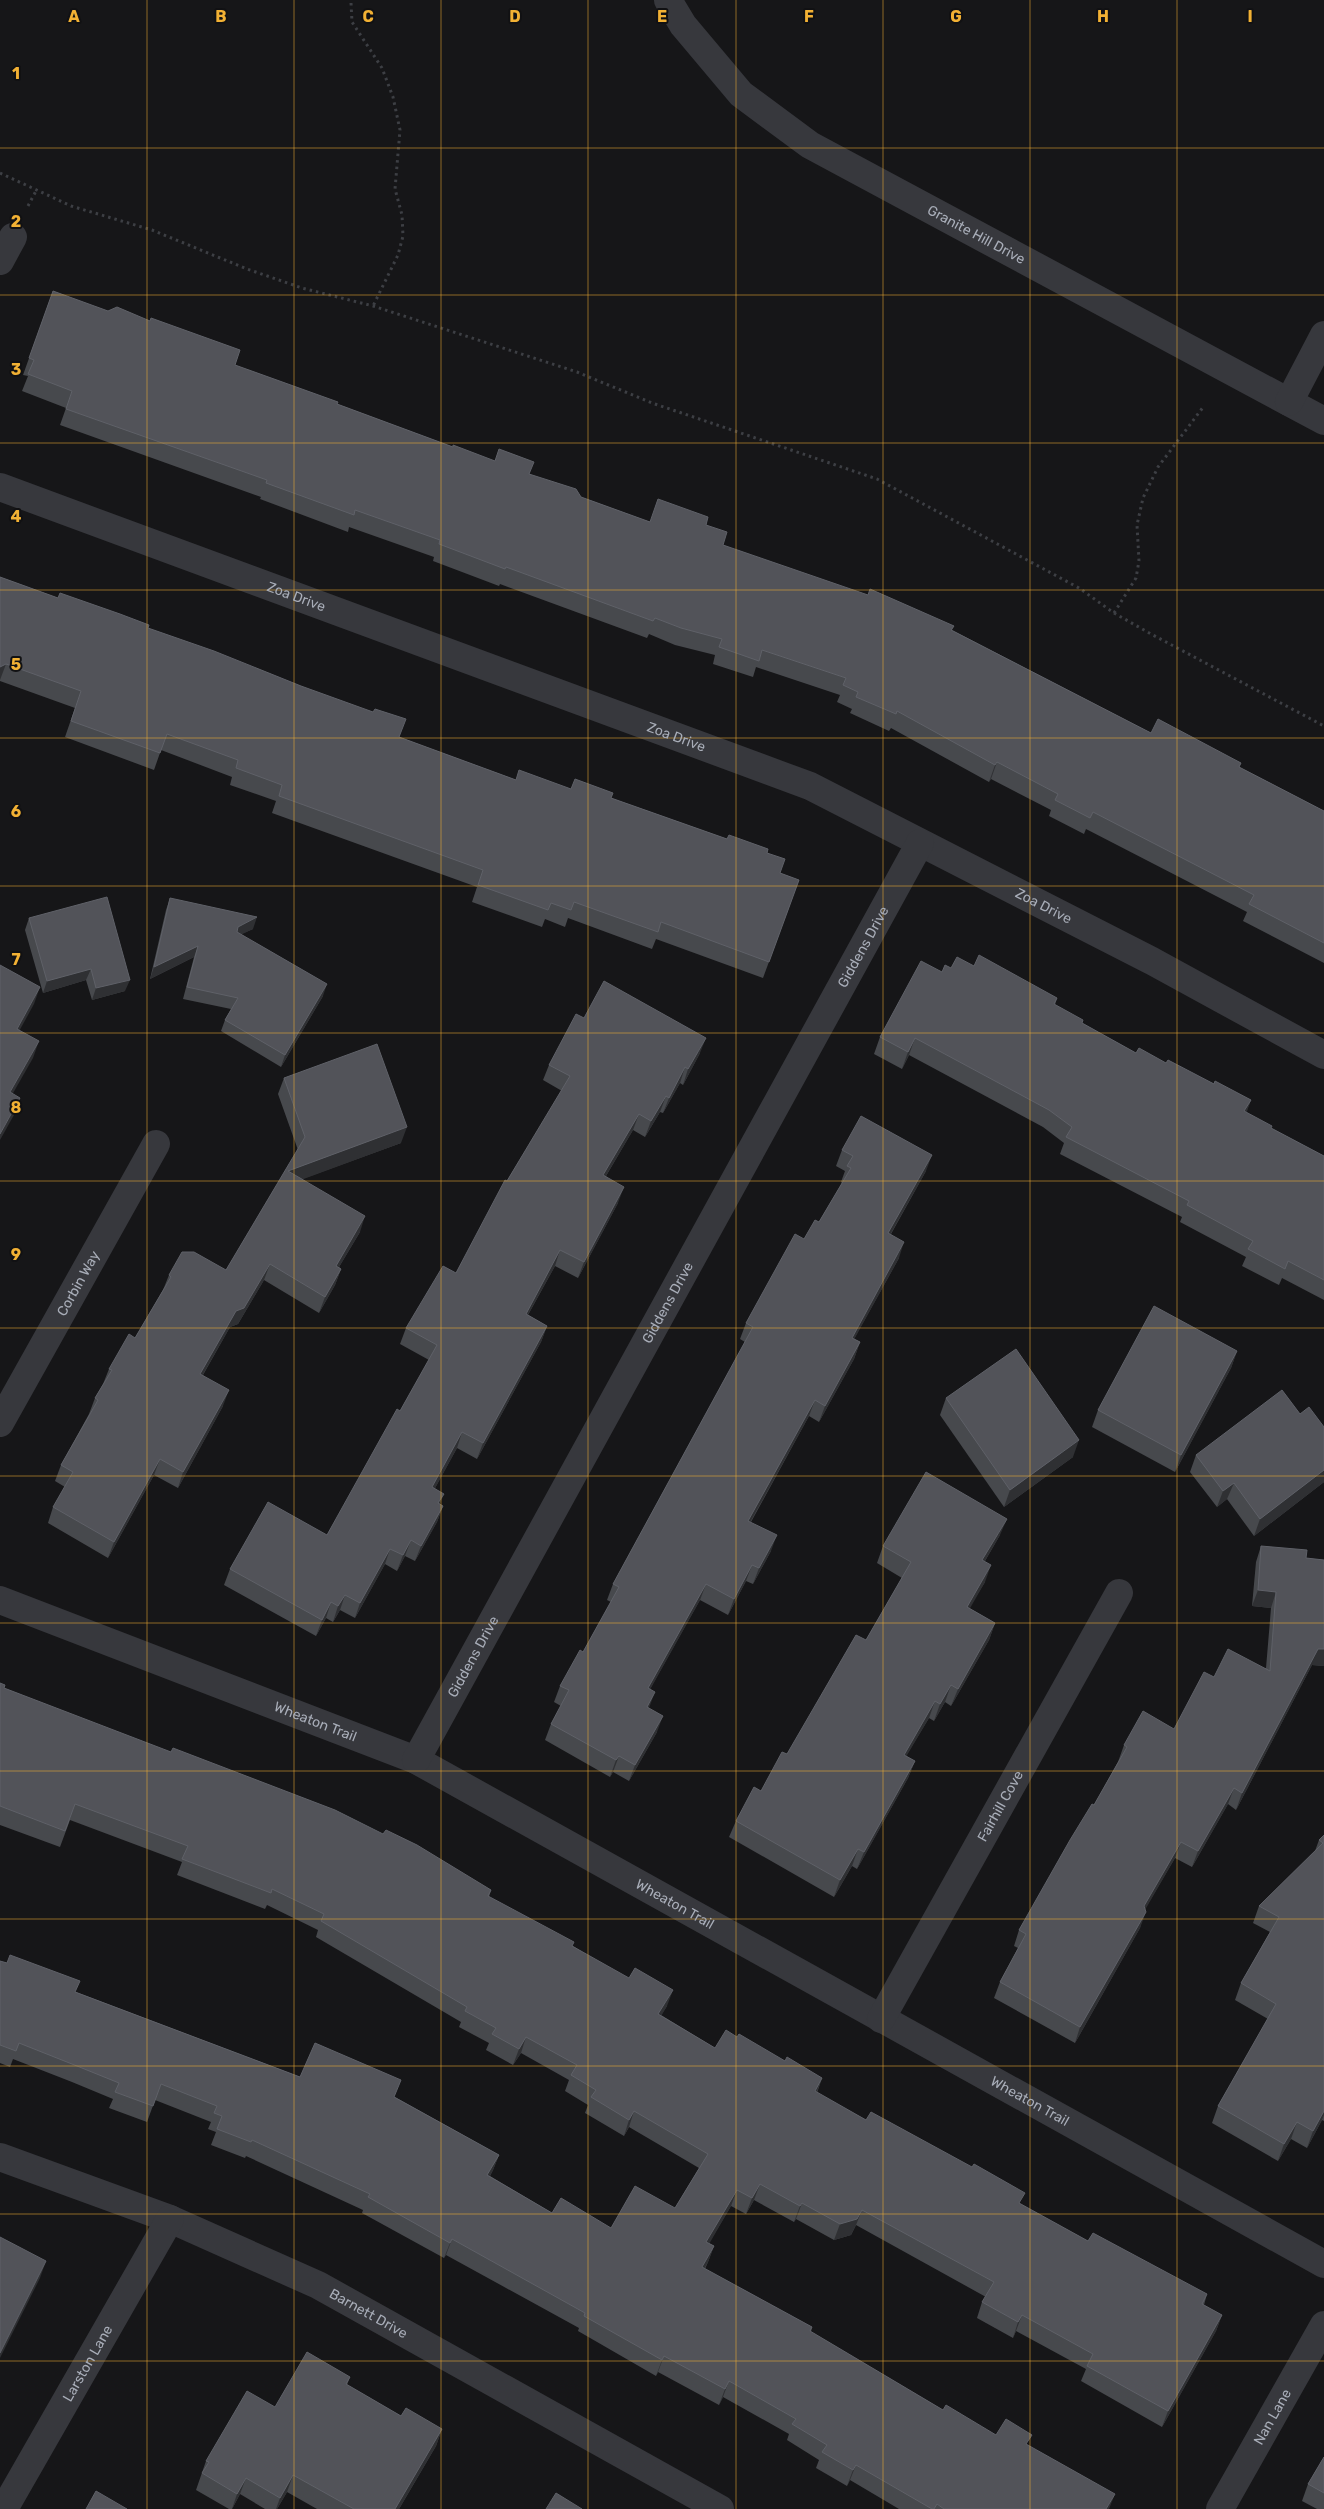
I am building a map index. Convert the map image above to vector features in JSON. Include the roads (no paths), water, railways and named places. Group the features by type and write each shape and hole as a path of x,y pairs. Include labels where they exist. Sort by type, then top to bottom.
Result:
{"street":[{"name":"Granite Hill Drive","path":"668,0 683,26 741,94 810,145 1324,421"},
{"path":"0,261 13,237"},
{"path":"1289,402 1324,335"},
{"name":"Zoa Drive","path":"0,487 810,786 1152,961 1324,1055"},
{"name":"Giddens Drive","path":"416,1760 920,843"},
{"name":"Corbin Way","path":"0,1423 156,1144"},
{"name":"Fairhill Cove","path":"881,2019 1119,1593"},
{"name":"Wheaton Trail","path":"0,1600 416,1760 1324,2264"},
{"name":"Barnett Drive","path":"0,2157 170,2219 318,2285 720,2509"},
{"name":"Larston Lane","path":"4,2509 170,2219"},
{"name":"Nan Lane","path":"1220,2509 1324,2325"}]}
